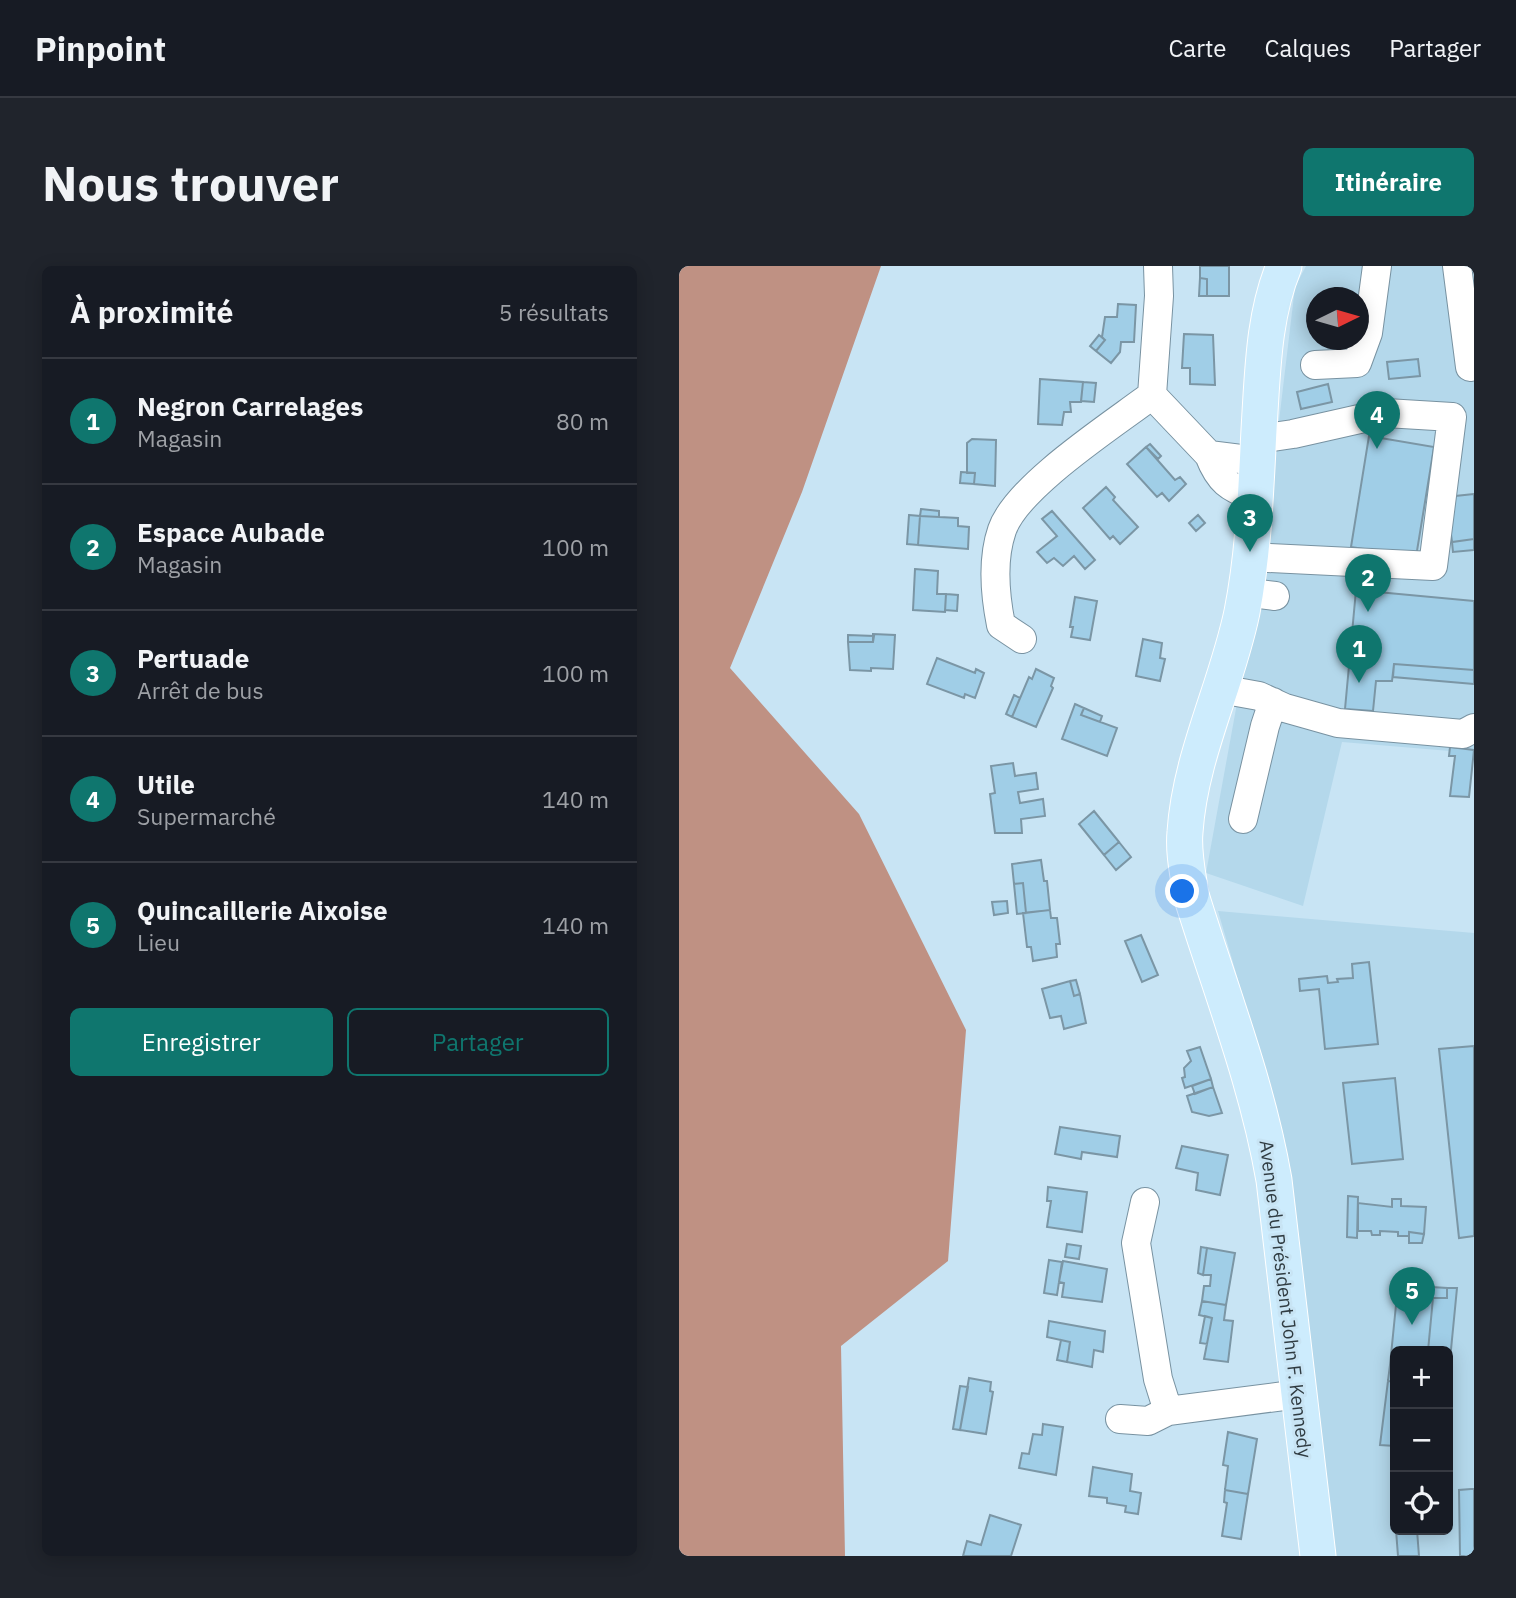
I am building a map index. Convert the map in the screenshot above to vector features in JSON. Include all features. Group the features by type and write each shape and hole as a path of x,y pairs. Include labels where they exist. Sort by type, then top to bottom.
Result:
{"main road":[{"name":"Avenue du Président John F. Kennedy","path":"1284,266 1277,282 1267,329 1249,556 1259,594 1241,612 1190,793 1185,862 1191,895 1254,1087 1275,1180 1318,1556"}],"lane":[{"path":"1158,266 1153,395 1209,455 1216,472 1233,490 1255,497"},
{"path":"1315,365 1357,363 1368,333 1377,266"},
{"path":"1457,266 1470,367"},
{"path":"1022,639 1001,625 997,606 995,569 1002,529 1020,502 1057,466 1153,395"},
{"path":"1209,455 1258,450 1293,434 1386,413 1452,416 1433,566 1249,556"},
{"path":"1220,689 1259,695 1338,723 1462,734 1474,728"},
{"path":"1243,819 1273,702"},
{"path":"1145,1202 1136,1242 1159,1379 1168,1411"},
{"path":"1120,1419 1148,1421 1168,1411 1299,1394"}],"shaded area":[{"path":"679,266 881,266 802,492 730,668 859,814 966,1030 948,1261 841,1346 845,1556 679,1556"},
{"path":"1306,266 1474,266 1474,753 1342,742 1303,906 1206,873 1261,572 1295,287"},
{"path":"1218,911 1474,933 1474,1556 1335,1556 1284,1137"}],"building":[{"path":"1200,266 1229,266 1229,296 1207,296 1207,279 1200,278"},
{"path":"1200,278 1207,279 1207,296 1199,296"},
{"path":"1118,304 1136,305 1134,342 1121,342 1120,352 1111,363 1096,351 1105,340 1102,337 1105,317 1117,317"},
{"path":"1184,334 1213,335 1215,385 1190,384 1190,368 1182,368"},
{"path":"1099,335 1105,340 1096,351 1090,346"},
{"path":"1418,359 1420,376 1389,379 1387,362"},
{"path":"1040,379 1083,382 1081,402 1070,402 1071,412 1064,412 1062,425 1038,424"},
{"path":"1083,382 1096,383 1094,402 1081,401"},
{"path":"1328,384 1332,402 1301,409 1297,392"},
{"path":"1369,436 1434,447 1416,557 1351,547"},
{"path":"972,439 996,440 995,486 974,484 975,473 967,473 967,443"},
{"path":"1150,444 1161,456 1158,459 1146,447"},
{"path":"1146,447 1175,480 1180,477 1186,484 1169,501 1162,493 1157,497 1127,464"},
{"path":"961,472 975,473 974,484 960,483"},
{"path":"1106,487 1115,497 1113,500 1138,527 1120,544 1113,536 1110,539 1083,508"},
{"path":"1474,494 1474,539 1452,542 1446,497"},
{"path":"921,509 939,511 939,517 920,516"},
{"path":"1052,511 1095,560 1085,569 1074,556 1063,566 1054,558 1047,563 1037,552 1057,536 1042,519"},
{"path":"909,515 920,516 918,545 907,544"},
{"path":"1198,515 1205,523 1196,531 1189,523"},
{"path":"920,516 958,518 958,526 969,527 968,549 918,545"},
{"path":"1474,539 1474,550 1453,552 1452,542"},
{"path":"915,569 938,571 937,594 946,594 945,612 913,610"},
{"path":"1356,590 1474,601 1474,670 1394,664 1392,681 1376,681 1373,711 1345,709"},
{"path":"946,594 958,595 957,611 945,610"},
{"path":"1075,597 1097,601 1090,640 1071,637"},
{"path":"873,634 895,635 893,669 850,670 848,642 873,642"},
{"path":"848,635 874,636 873,642 848,642"},
{"path":"1143,639 1162,643 1160,658 1165,659 1160,681 1136,676"},
{"path":"937,658 975,673 976,669 984,673 975,698 965,694 964,698 927,684"},
{"path":"1394,664 1474,670 1474,684 1393,677"},
{"path":"1036,669 1054,678 1051,686 1053,688 1036,727 1012,717 1029,677 1032,679"},
{"path":"1014,695 1020,698 1012,717 1006,714"},
{"path":"1075,704 1084,708 1081,715 1117,728 1107,756 1062,739"},
{"path":"1084,708 1102,716 1100,722 1081,715"},
{"path":"1450,747 1474,750 1469,797 1450,796 1455,756 1449,756"},
{"path":"1013,763 1015,776 1036,773 1038,789 1018,792 1020,803 1043,799 1045,816 1021,819 1022,833 995,833 990,794 995,793 991,766"},
{"path":"1094,811 1119,842 1104,855 1079,824"},
{"path":"1119,842 1131,857 1116,870 1104,855"},
{"path":"1041,860 1044,881 1047,881 1050,910 1026,913 1023,883 1014,884 1012,864"},
{"path":"1023,883 1026,913 1017,914 1014,884"},
{"path":"1007,901 1008,913 994,915 992,902"},
{"path":"1050,910 1051,918 1057,918 1060,944 1056,944 1057,957 1033,961 1031,947 1027,947 1023,913"},
{"path":"1141,935 1158,975 1142,982 1125,941"},
{"path":"1369,962 1378,1044 1325,1049 1319,989 1300,991 1299,979 1327,976 1328,983 1338,982 1337,979 1353,978 1352,964"},
{"path":"1076,980 1080,994 1074,996 1070,981"},
{"path":"1070,981 1074,996 1080,994 1086,1023 1064,1029 1061,1016 1050,1018 1042,989"},
{"path":"1474,1046 1474,1236 1459,1238 1439,1049"},
{"path":"1200,1047 1211,1079 1185,1088 1182,1078 1185,1077 1184,1068 1191,1061 1187,1051"},
{"path":"1395,1078 1403,1159 1352,1164 1343,1083"},
{"path":"1211,1079 1213,1087 1195,1094 1192,1086"},
{"path":"1213,1087 1222,1113 1209,1116 1192,1112 1187,1096"},
{"path":"1060,1127 1120,1136 1117,1157 1082,1152 1081,1159 1055,1154"},
{"path":"1182,1146 1228,1155 1220,1195 1196,1190 1198,1173 1176,1168"},
{"path":"1048,1187 1087,1192 1082,1232 1047,1227 1051,1201 1047,1201"},
{"path":"1348,1196 1358,1197 1357,1238 1347,1237"},
{"path":"1392,1199 1401,1199 1401,1206 1426,1207 1424,1234 1409,1232 1409,1236 1398,1236 1398,1232 1380,1231 1380,1235 1372,1235 1371,1231 1358,1231 1358,1203 1392,1207"},
{"path":"1409,1232 1424,1234 1422,1243 1409,1243"},
{"path":"1067,1244 1081,1246 1079,1259 1065,1257"},
{"path":"1201,1247 1207,1248 1203,1275 1198,1273"},
{"path":"1207,1248 1235,1253 1226,1305 1202,1301 1204,1286 1210,1286 1211,1275 1203,1275"},
{"path":"1049,1260 1062,1262 1057,1295 1044,1293"},
{"path":"1063,1261 1107,1269 1102,1302 1062,1297 1064,1283 1059,1282"},
{"path":"1398,1285 1447,1288 1447,1298 1433,1298 1428,1346 1392,1346"},
{"path":"1447,1288 1457,1288 1451,1346 1428,1346 1433,1298 1447,1298"},
{"path":"1202,1301 1226,1305 1224,1320 1233,1321 1228,1362 1204,1359 1212,1318 1199,1315"},
{"path":"1205,1316 1212,1318 1207,1344 1200,1343"},
{"path":"1049,1321 1105,1331 1103,1352 1094,1350 1092,1367 1067,1362 1070,1342 1047,1337"},
{"path":"1061,1340 1070,1342 1067,1362 1057,1360"},
{"path":"969,1378 991,1382 990,1391 993,1392 986,1434 960,1430"},
{"path":"1388,1381 1390,1446 1380,1445"},
{"path":"960,1386 968,1387 960,1430 953,1429"},
{"path":"1043,1424 1063,1427 1056,1475 1019,1468 1022,1453 1029,1454 1033,1434 1042,1435"},
{"path":"1228,1432 1257,1439 1248,1494 1225,1490 1228,1466 1223,1465"},
{"path":"1093,1467 1132,1474 1130,1491 1141,1493 1138,1514 1125,1512 1126,1506 1107,1503 1107,1498 1089,1496"},
{"path":"1474,1489 1474,1556 1460,1556 1459,1490"},
{"path":"1225,1490 1248,1494 1241,1539 1222,1536 1227,1503 1224,1502"},
{"path":"990,1515 1021,1525 1011,1556 963,1556 967,1541 981,1545"},
{"path":"1396,1535 1417,1535 1419,1556 1398,1556"}],"place":[{"name":"Utile","path":"1377,449"},
{"name":"Pertuade","path":"1250,552"},
{"name":"Espace Aubade","path":"1368,612"},
{"name":"Negron Carrelages","path":"1359,683"},
{"name":"Quincaillerie Aixoise","path":"1412,1325"}]}
